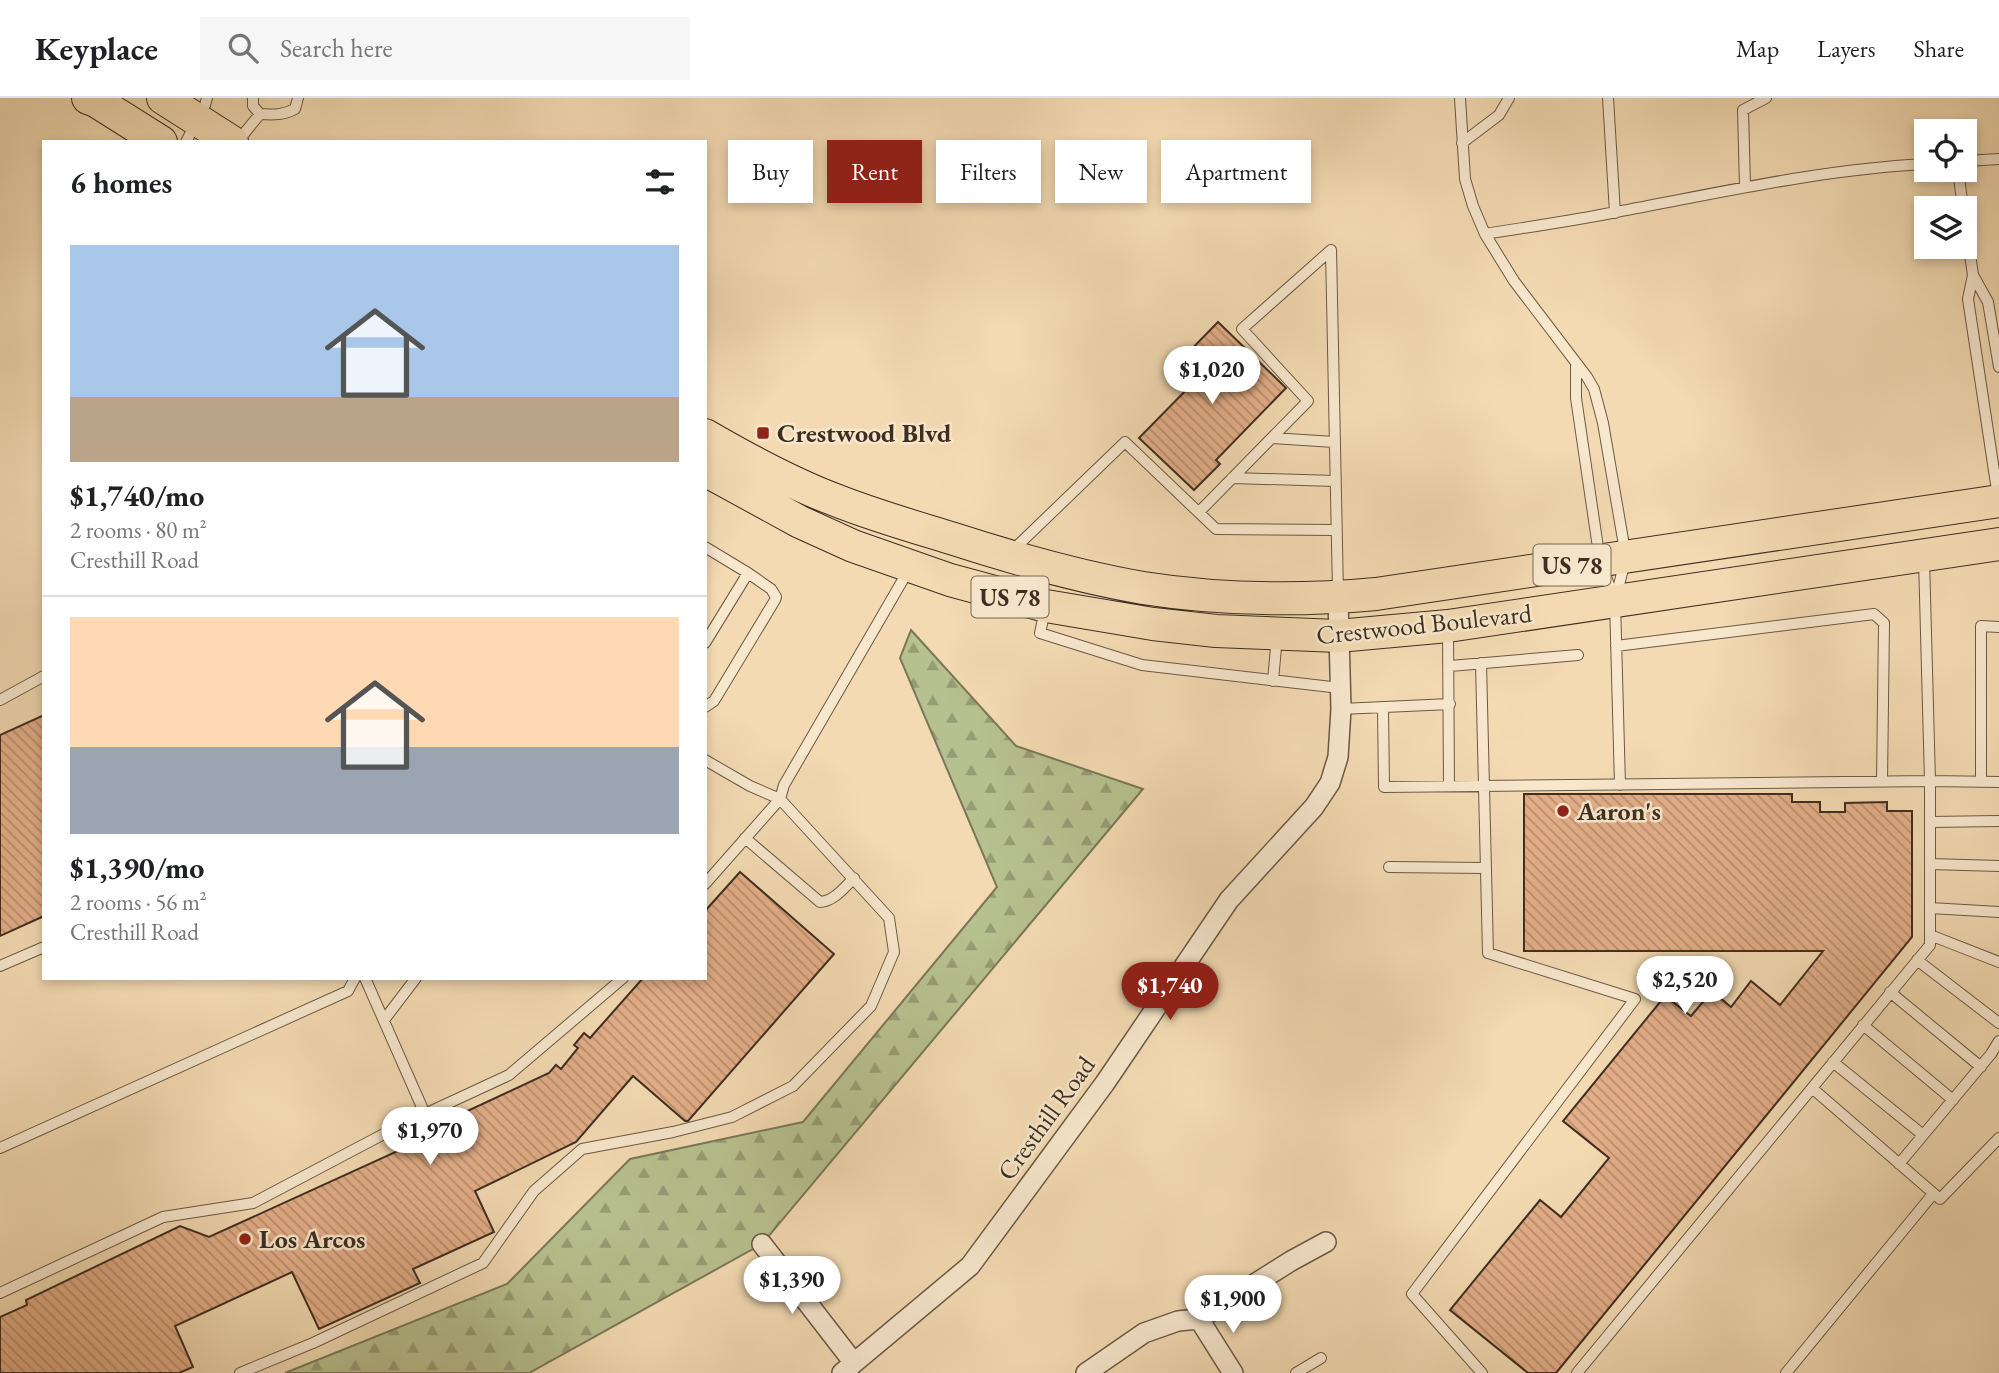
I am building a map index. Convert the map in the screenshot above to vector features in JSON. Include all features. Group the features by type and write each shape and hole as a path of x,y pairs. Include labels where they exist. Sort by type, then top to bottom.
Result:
{"main road":[{"path":"88,98 158,140"},
{"path":"163,98 232,140"},
{"name":"Crestwood Boulevard","path":"707,436 788,480 837,501 1007,556 1114,582 1183,593 1272,599 1338,598 1376,594 1999,501"},
{"name":"Crestwood Boulevard","path":"707,471 800,522 853,546 950,580 1046,606 1153,624 1278,635 1338,636 1448,626 1999,544"},
{"path":"1653,596 1699,580 1740,570 1999,518"},
{"path":"1046,606 1057,569"}],"street":[{"name":"Cresthill Road","path":"848,1368 970,1266 1105,1083 1229,900 1314,807 1330,783 1338,757 1341,709 1338,598"},
{"path":"1086,1373 1144,1333 1178,1321 1199,1318 1326,1242"},
{"path":"762,1244 848,1368"},
{"path":"1199,1318 1233,1373"}],"lane":[{"path":"253,98 253,106 260,114 274,116 295,109 298,98"},
{"path":"1460,98 1465,179 1485,234 1514,281 1587,377 1594,389 1604,422 1615,601 1620,785"},
{"path":"1462,143 1499,115 1509,98"},
{"path":"1608,98 1615,213"},
{"path":"1745,187 1744,110 1766,98"},
{"path":"237,140 260,114"},
{"path":"1977,160 1999,159"},
{"path":"1485,234 1615,213 1745,187 1873,168 1914,165"},
{"path":"1199,512 1308,401 1242,329 1331,250 1338,598"},
{"path":"1971,259 1973,275 1968,299 1999,501"},
{"path":"1973,275 1988,302 1999,367"},
{"path":"1576,363 1577,398 1613,559 1615,601"},
{"path":"1272,438 1334,442"},
{"path":"1007,556 1125,442 1216,528 1336,530"},
{"path":"1232,478 1335,481"},
{"path":"707,548 771,589 776,597 714,701 707,706"},
{"path":"1577,1373 1930,945 1930,781 1924,555"},
{"path":"707,882 780,799 784,785 910,567"},
{"path":"707,640 748,573"},
{"path":"1046,606 1040,633 1142,665 1340,688"},
{"path":"1616,646 1874,614 1884,623 1882,782"},
{"path":"1448,626 1449,786"},
{"path":"1981,782 1981,626 1999,626"},
{"path":"1273,681 1278,635"},
{"path":"1450,666 1578,655"},
{"path":"1480,663 1488,953 1635,999 1412,1294 1482,1373"},
{"path":"0,700 42,677"},
{"path":"1341,709 1450,704"},
{"path":"1382,707 1384,787 1999,782"},
{"path":"240,1373 313,1343 483,1263 534,1191 582,1149 674,1132 732,1117 793,1086 871,1006 894,952 889,918 780,799 750,786 707,761"},
{"path":"1930,821 1999,821"},
{"path":"745,838 820,902 832,898 853,878"},
{"path":"1930,864 1999,866"},
{"path":"1389,867 1485,868"},
{"path":"1930,908 1999,912"},
{"path":"1930,935 1999,961"},
{"path":"0,967 42,948"},
{"path":"1917,960 1999,1023"},
{"path":"0,1148 348,991 354,980"},
{"path":"366,980 425,1114"},
{"path":"384,1020 414,980"},
{"path":"0,1293 163,1217 253,1203 425,1114 509,1075 621,980"},
{"path":"1891,992 1981,1066"},
{"path":"1863,1025 1953,1100"},
{"path":"1899,1164 1999,1041"},
{"path":"1833,1062 1923,1135"},
{"path":"1812,1088 1940,1199 1999,1138"},
{"path":"1786,1373 1933,1194"},
{"path":"1296,1373 1321,1358"}],"green space":[{"path":"911,630 1016,746 1143,789 762,1244 529,1373 285,1373 507,1284 630,1159 803,1122 997,887 900,658"}],"building":[{"path":"1218,322 1286,388 1216,460 1220,464 1194,490 1139,438 1196,380 1178,363"},
{"path":"42,716 42,917 0,936 0,735"},
{"path":"1524,794 1792,794 1792,802 1820,802 1820,812 1845,812 1845,803 1887,802 1887,811 1912,811 1912,937 1556,1373 1528,1373 1450,1310 1540,1200 1561,1217 1609,1158 1563,1121 1665,996 1691,1016 1712,991 1731,1007 1751,981 1780,1005 1823,951 1524,951"},
{"path":"740,872 834,954 688,1121 633,1076 576,1142 475,1191 494,1232 413,1269 420,1283 319,1329 292,1272 175,1326 193,1367 179,1373 0,1373 0,1317 27,1305 26,1300 180,1226 209,1237 457,1124 461,1114 549,1073 556,1065 561,1069 578,1048 574,1045 584,1033 590,1038 641,980 707,980 707,909"}],"place":[{"name":"Crestwood Blvd","path":"763,433"},
{"name":"Aaron's","path":"1563,811"},
{"name":"Los Arcos","path":"245,1239"}]}
